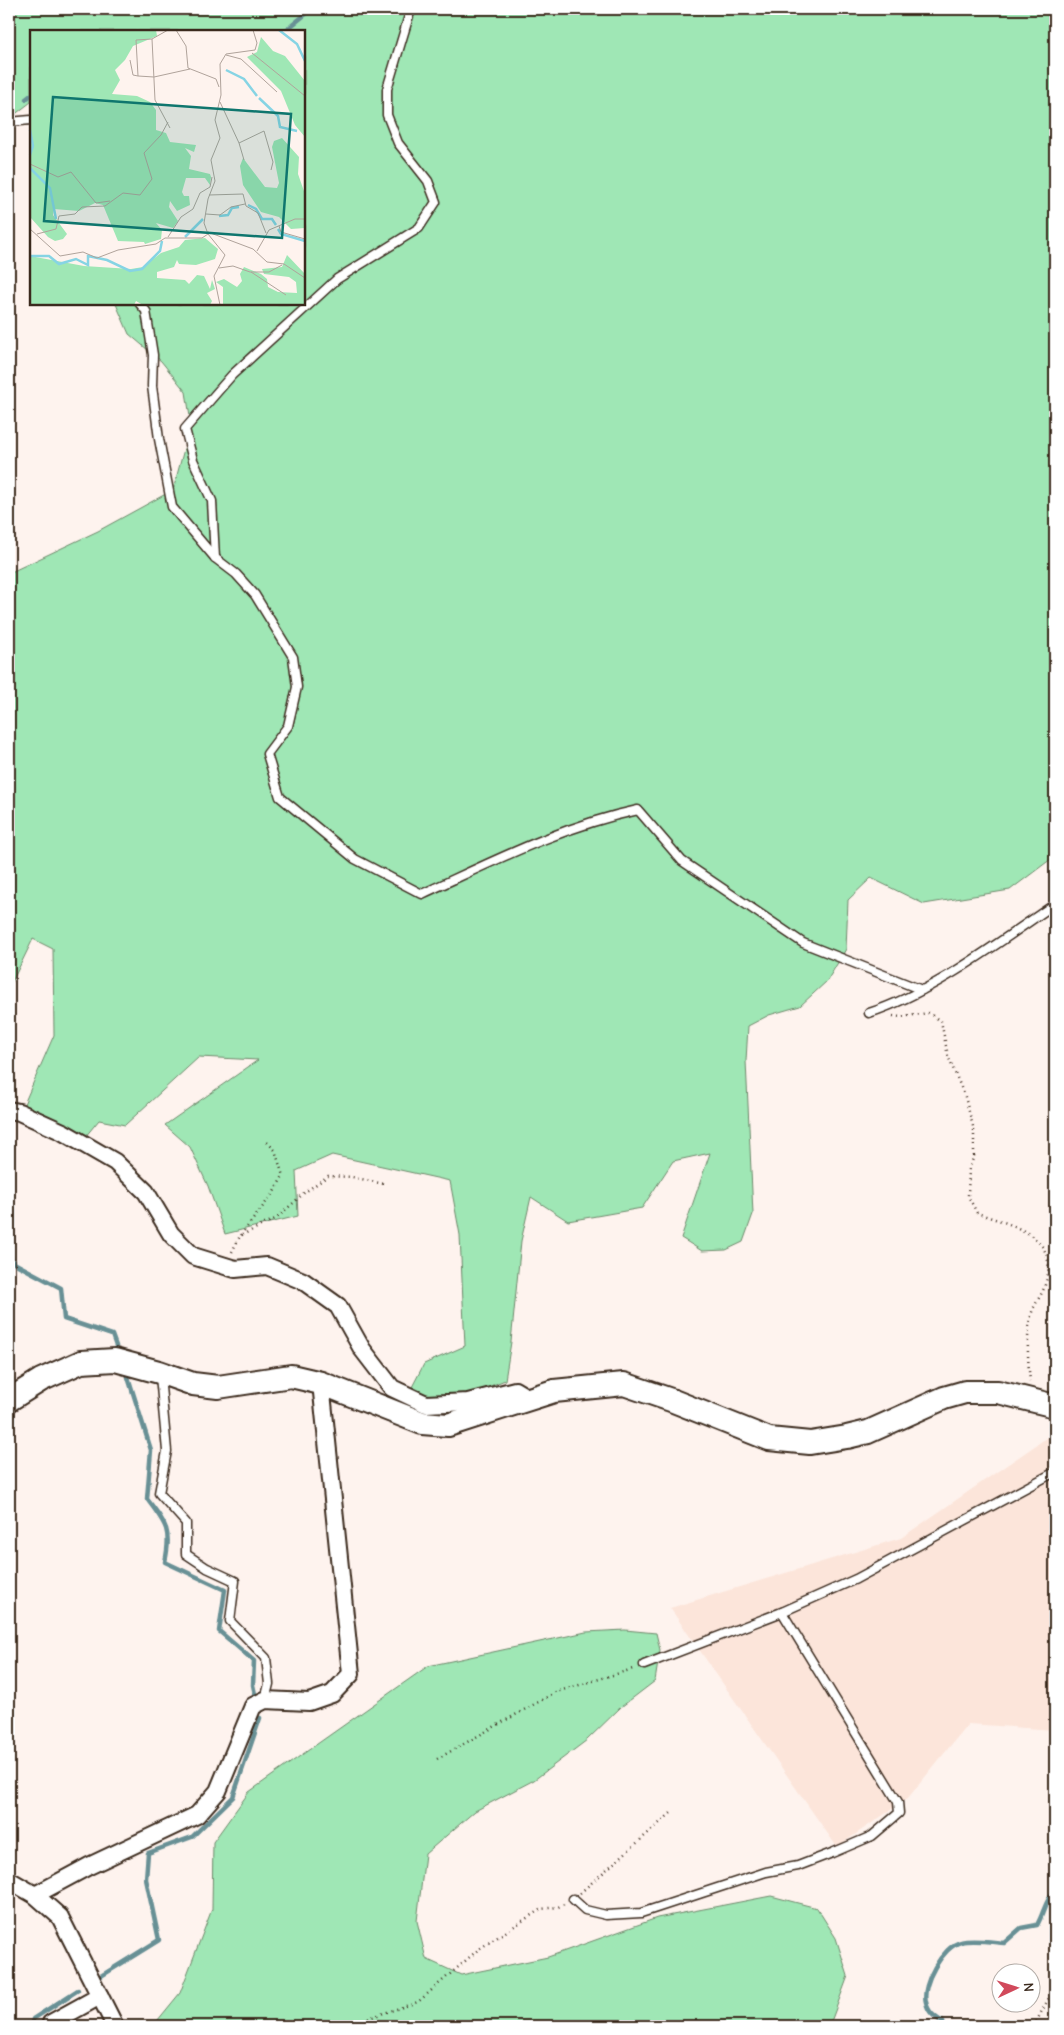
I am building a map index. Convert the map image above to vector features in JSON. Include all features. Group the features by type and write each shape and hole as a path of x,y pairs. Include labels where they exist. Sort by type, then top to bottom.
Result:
{"street":[{"path":"9,1110 19,1112 63,1132 115,1162 146,1192 171,1234 193,1256 235,1268 267,1266 303,1282 338,1306 362,1349 392,1388 426,1404 468,1402 515,1390 530,1399"},
{"path":"9,1400 41,1380 81,1362 115,1360 193,1384 218,1387 291,1376 322,1383 422,1423 448,1425 554,1390 624,1384 671,1400 769,1439 810,1443 847,1438 868,1432 944,1398 965,1392 998,1392 1055,1406"},
{"path":"35,1895 90,1866 197,1815 218,1791 252,1706 266,1700 309,1702 332,1694 351,1674 322,1383"},
{"path":"9,1880 35,1895 60,1917 115,2026"},
{"path":"50,2026 51,2023 100,1996"}],"lane":[{"path":"214,558 212,500 193,460 185,429 232,375 337,279 419,228 436,202 428,181 398,143 387,115 387,89 411,9"},
{"path":"9,122 30,120"},
{"path":"141,305 146,311 153,355 152,386 158,439 172,507 214,558 236,574 255,595 293,657 297,687 288,726 267,754 280,797 355,859 422,894 539,840 615,814 638,810 682,861 803,943 922,990"},
{"path":"869,1013 896,1004 922,990 980,955 1055,904"},
{"path":"159,1372 167,1452 160,1493 186,1523 186,1554 208,1568 235,1581 230,1621 266,1658 268,1684 266,1700"},
{"path":"644,1665 782,1612 856,1579 1055,1472"},
{"path":"573,1899 585,1910 606,1915 641,1913 766,1872 807,1862 872,1836 899,1813 898,1802 782,1612"}],"path":[{"path":"869,1013 901,1017 928,1013 941,1021 948,1056 965,1097 974,1130 974,1156 969,1170 968,1196 977,1213 1026,1232 1039,1242 1050,1260 1046,1284 1031,1316 1028,1359 1033,1400"},
{"path":"238,1256 232,1252 240,1236 274,1192 283,1176 275,1150 266,1141"},
{"path":"240,1236 277,1218 305,1192 328,1176 352,1177 384,1184"},
{"path":"437,1759 556,1692 644,1665"},
{"path":"344,2026 418,2002 479,1949 541,1909 558,1907 573,1899 671,1814"},
{"path":"1034,2026 1055,1989"}],"shaded area":[{"path":"1055,1432 1055,1730 968,1724 908,1798 837,1847 670,1608 901,1538"}],"green space":[{"path":"9,9 1055,9 1055,856 1010,890 924,904 871,878 848,900 846,949 827,981 800,1006 769,1015 748,1026 746,1061 753,1214 743,1242 726,1250 702,1251 681,1238 710,1153 673,1161 642,1208 568,1221 531,1197 521,1241 511,1342 505,1380 476,1392 437,1399 411,1389 424,1364 465,1346 460,1235 450,1181 332,1155 296,1171 298,1216 225,1234 208,1186 190,1147 165,1125 258,1060 199,1057 125,1125 99,1120 85,1137 24,1104 54,1035 53,949 33,939 9,988 9,573 98,531 173,490 191,423 186,392 161,361 129,334 116,305 305,305 305,30 30,30 30,103 9,119"},
{"path":"625,1630 656,1633 660,1650 655,1681 621,1707 587,1740 534,1780 475,1811 425,1854 417,1921 426,1959 461,1975 548,1957 657,1918 771,1896 817,1908 836,1938 848,1976 832,2019 824,2026 153,2026 180,1993 212,1909 213,1842 249,1792 428,1666 586,1632"}],"waterway":[{"path":"286,30 312,9"},
{"path":"26,99 30,96"},
{"path":"9,1251 14,1263 61,1288 64,1319 112,1335 116,1346"},
{"path":"128,1377 151,1450 147,1499 166,1528 168,1542 165,1562 225,1590 219,1631 254,1661 253,1685 255,1694"},
{"path":"101,1976 159,1940 146,1879 148,1853 192,1837 233,1797 260,1718"},
{"path":"942,2026 943,2022 928,2009 925,1995 930,1977 941,1958 954,1945 961,1942 1004,1943 1021,1928 1037,1925 1049,1898 1055,1890"},
{"path":"32,2026 33,2019 78,1990"}]}
